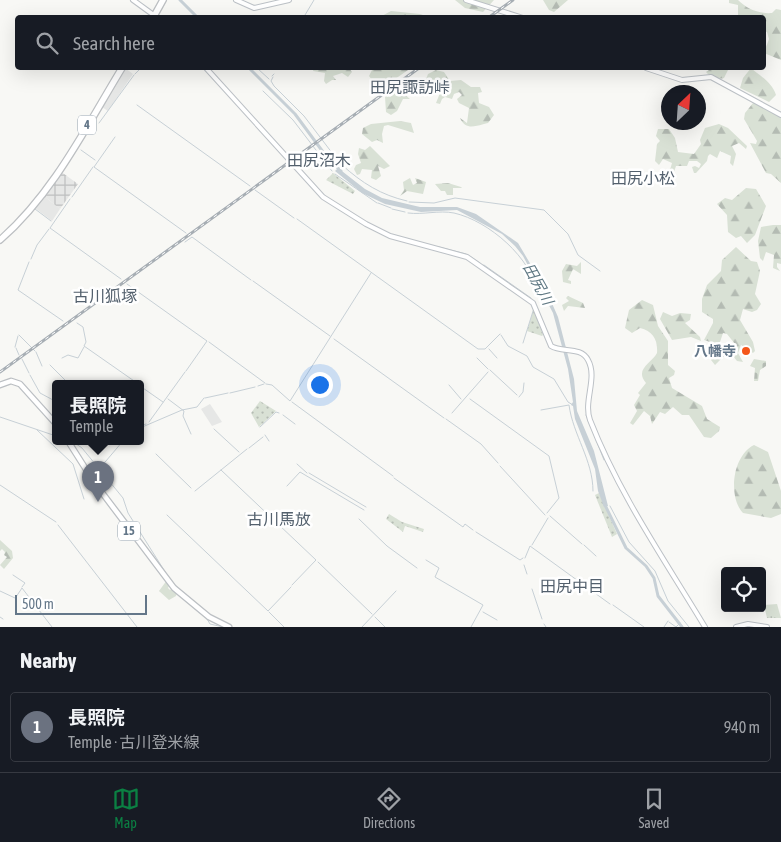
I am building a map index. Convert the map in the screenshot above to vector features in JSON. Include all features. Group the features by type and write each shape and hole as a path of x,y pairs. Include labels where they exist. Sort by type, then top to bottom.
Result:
{"highway":[{"path":"155,15 163,0"},
{"name":"4","path":"0,238 18,224 51,183 121,70"}],"main road":[{"path":"0,385 11,381 20,384 52,420"},
{"name":"15","path":"71,445 99,489 174,588 209,617 229,627"}],"street":[{"path":"133,0 152,15"},
{"path":"236,0 243,6 254,8 289,0"},
{"path":"466,0 514,15"},
{"path":"208,70 323,197 366,224 390,236 467,257 533,303 548,343 558,349 579,352 588,360 591,376 589,417 608,463 645,530 705,627"},
{"path":"652,70 682,80 704,77 715,79 781,116"},
{"path":"736,627 752,624 767,627"}],"shaded area":[{"path":"124,70 128,70 133,74 108,111 102,107"},
{"path":"60,171 78,184 60,209 44,196"},
{"path":"44,196 60,209 52,221 35,208"},
{"path":"210,404 222,422 212,426 201,409"}],"green space":[{"path":"455,0 494,0 483,12 465,8"},
{"path":"543,0 568,0 554,12 549,10"},
{"path":"729,0 738,0 745,6 762,13 772,13 776,9 781,10 781,60 766,54 769,39 766,32 766,15 738,15 738,5 729,3"},
{"path":"391,11 423,15 384,15"},
{"path":"350,70 352,72 348,77 342,73 333,76 336,80 326,84 324,81 325,73 313,71"},
{"path":"372,70 408,70 382,88 381,84 375,88 371,85 372,80 369,76"},
{"path":"436,70 444,72 450,81 461,80 471,87 480,87 482,92 478,93 479,103 489,107 494,115 488,123 469,126 463,122 460,118 467,123 469,108 459,103 457,99 462,95 459,92 454,94 452,99 445,97 440,104 436,103 440,93 427,84 422,90 428,74"},
{"path":"709,70 728,70 724,78 714,77 706,72"},
{"path":"749,70 753,70 772,86 776,95 769,102 740,88 743,78"},
{"path":"392,91 403,93 410,99 403,99 397,111 391,115 386,112 385,97"},
{"path":"749,100 781,117 781,183 771,174 766,173 750,143 756,144 757,141 744,119 745,113 753,103"},
{"path":"400,121 411,123 414,133 388,125 384,126 382,134 383,143 377,140 372,142 362,134 363,128 371,124"},
{"path":"719,124 728,128 747,146 746,149 739,143 732,146 736,154 733,166 730,163 731,156 720,151 717,158 710,154 707,161 696,173 694,173 692,167 699,168 701,164 697,161 689,161 687,166 676,166 674,172 670,170 672,163 663,159 659,165 655,161 657,144 660,141 656,136 658,129 670,130 675,138 678,152 694,154 701,144 700,140 706,128"},
{"path":"370,146 390,166 384,169 378,166 381,176 376,180 371,178 372,170 362,169 360,174 357,175 354,169 356,165 361,163 358,154 359,148 365,150"},
{"path":"333,173 355,191 353,194 326,180"},
{"path":"410,178 413,185 417,183 415,178 426,182 423,194 407,191 400,196 404,190 403,182"},
{"path":"448,183 462,188 453,188 453,195 447,195 445,191 441,191 435,184"},
{"path":"746,188 756,189 766,206 755,235 747,243 741,236 736,238 728,232 727,215 717,204 725,198 732,200"},
{"path":"781,225 781,264 777,263 780,271 773,268 774,255 766,252 763,261 760,258 758,241 761,227"},
{"path":"736,247 751,261 757,262 760,271 755,294 761,304 757,310 752,312 743,309 740,320 753,342 755,351 753,353 741,345 738,353 743,362 737,361 733,356 726,354 715,365 711,360 715,345 721,344 730,349 735,344 727,334 723,333 720,342 713,343 704,340 713,323 713,319 702,312 702,299 707,285 721,271 722,260"},
{"path":"581,262 581,274 573,269 568,280 571,281 571,284 563,282 562,271 566,264 577,266"},
{"path":"568,296 583,303 585,308 568,306 564,311 562,305 569,301 566,298"},
{"path":"642,300 653,305 658,326 668,341 668,365 675,371 674,375 669,378 672,388 702,406 707,419 720,427 719,431 711,438 704,437 689,415 682,415 673,407 665,414 660,412 652,424 650,416 644,411 633,425 630,423 637,411 634,405 640,395 638,393 646,383 642,374 643,370 657,353 657,344 654,337 648,331 640,328 632,333 625,328 629,310"},
{"path":"534,308 543,335 542,336 527,331"},
{"path":"663,312 672,316 680,313 691,314 690,320 685,323 700,337 701,341 691,337 672,340 660,319"},
{"path":"754,359 766,361 766,366 760,370 758,381 754,381 755,368 750,366"},
{"path":"260,401 276,411 259,427 251,413"},
{"path":"754,445 768,452 781,491 781,514 771,518 743,513 735,497 734,487 737,467 747,450"},
{"path":"599,493 617,534 612,537 595,495"},
{"path":"389,514 402,522 424,529 423,532 405,526 403,532 386,519"},
{"path":"0,540 12,551 13,558 4,569 0,565 7,557 2,549 0,551"},
{"path":"167,580 170,584 168,588 170,590 173,587 177,592 176,596 169,600 159,591"},
{"path":"777,604 781,618 767,618 766,605"}],"water":[{"path":"338,168 365,189 382,198 420,207 457,207 476,214 518,243 547,292 558,317 574,379 577,411 594,451 608,506 604,507 598,491 595,469 575,419 573,406 571,405 573,402 568,369 553,313 523,256 502,234 457,210 421,212 385,204 362,193 335,171"}],"waterway":[{"name":"田尻川","path":"180,0 195,15"},
{"path":"305,15 314,0"},
{"path":"135,74 139,70"},
{"name":"田尻川","path":"251,70 295,114 326,156 341,171"},
{"path":"259,70 269,79"},
{"path":"99,123 134,75"},
{"path":"273,77 271,81 274,86 304,116 339,162"},
{"path":"263,91 293,120 332,171"},
{"path":"137,105 250,186"},
{"path":"115,137 94,167 186,233"},
{"path":"81,150 95,160"},
{"path":"342,165 372,188 407,201"},
{"path":"72,197 93,167"},
{"name":"田尻川","path":"335,174 377,203"},
{"path":"255,190 294,218"},
{"path":"409,202 434,203 455,198 544,210 568,234 578,255 600,271"},
{"path":"70,199 50,228 121,279"},
{"path":"378,203 391,208"},
{"path":"35,209 51,221"},
{"path":"392,209 405,212"},
{"path":"408,213 454,213 481,224 507,243 518,255 527,267 538,294"},
{"path":"297,219 478,349 485,349 500,334"},
{"path":"31,259 37,245 49,229"},
{"path":"185,242 192,237 251,280"},
{"path":"439,247 466,254"},
{"path":"468,255 480,263"},
{"path":"29,262 18,290 63,321"},
{"path":"484,265 531,298"},
{"path":"266,384 272,385 290,401 371,273"},
{"path":"253,281 330,336"},
{"path":"127,284 207,341 186,371"},
{"path":"523,343 534,308"},
{"path":"77,323 83,327 86,342 84,346 133,380"},
{"path":"19,335 35,351"},
{"path":"501,335 508,346 527,356 533,367 554,379 568,402 573,405"},
{"path":"15,347 18,336"},
{"path":"334,339 444,418"},
{"path":"209,342 265,383"},
{"path":"62,358 68,355 78,358 84,347"},
{"path":"16,348 19,355"},
{"path":"489,349 497,358"},
{"path":"36,352 42,366"},
{"path":"477,358 488,369"},
{"path":"22,359 29,373"},
{"path":"50,365 65,380"},
{"path":"490,370 517,395"},
{"path":"149,422 185,372"},
{"path":"452,413 488,372"},
{"path":"30,375 40,393 52,399"},
{"path":"519,397 523,392 524,383"},
{"path":"258,386 264,384"},
{"path":"449,385 461,399"},
{"path":"230,393 255,387"},
{"path":"144,389 163,402"},
{"path":"205,398 228,393"},
{"path":"144,426 182,410 197,407 204,398"},
{"path":"168,399 184,411 183,416 191,434"},
{"path":"470,399 549,456 559,498 547,513"},
{"path":"292,402 393,476"},
{"path":"541,410 569,405 574,427 590,469 593,491"},
{"path":"260,427 276,412 279,413"},
{"path":"283,415 295,424"},
{"path":"586,415 588,420"},
{"path":"0,417 52,435"},
{"path":"446,419 481,444 498,463"},
{"path":"214,429 239,452"},
{"path":"37,430 52,444"},
{"path":"265,435 269,441"},
{"path":"249,448 263,437"},
{"path":"595,437 604,460"},
{"path":"53,445 73,464 84,499"},
{"path":"78,445 123,498 128,513 169,578"},
{"path":"100,468 120,445"},
{"path":"195,491 247,449"},
{"path":"156,454 191,488"},
{"path":"297,464 307,473"},
{"path":"500,466 545,515"},
{"path":"221,470 316,560 292,585"},
{"path":"287,486 300,472 364,510"},
{"path":"309,473 366,507"},
{"path":"394,478 463,527 465,524 473,530"},
{"path":"0,485 56,522"},
{"name":"田尻川","path":"604,503 626,548 646,566 654,578 658,596 682,627"},
{"name":"田尻川","path":"610,506 629,542 655,571 668,601 689,627"},
{"path":"167,515 268,611 291,587"},
{"path":"550,516 582,544"},
{"path":"532,545 548,518"},
{"path":"359,519 387,546 417,568"},
{"path":"58,525 137,627"},
{"path":"476,532 520,560 523,558"},
{"path":"584,545 596,556"},
{"path":"525,558 530,546 610,604"},
{"path":"426,560 439,568 435,577 483,605 471,627"},
{"path":"318,562 372,614"},
{"path":"524,565 527,574"},
{"path":"13,575 25,583 22,587"},
{"path":"173,583 179,589"},
{"path":"16,597 22,588 52,627"},
{"path":"532,589 542,619"},
{"path":"0,591 15,598"},
{"path":"362,627 396,591"},
{"path":"193,601 200,607"},
{"path":"613,605 644,627"},
{"path":"269,612 284,627"},
{"path":"483,612 497,620"},
{"path":"375,617 385,627"},
{"path":"207,619 210,624 223,627"},
{"path":"664,627 668,621"},
{"path":"669,622 676,627 680,623"}],"railway":[{"path":"492,15 513,0"},
{"path":"0,372 416,70"}],"place":[{"name":"八幡寺","path":"746,351"},
{"name":"長照院","path":"98,502"}],"district":[{"name":"田尻諏訪峠","path":"410,87"},
{"name":"田尻沼木","path":"319,160"},
{"name":"田尻小松","path":"643,178"},
{"name":"古川狐塚","path":"105,296"},
{"name":"古川馬放","path":"279,519"},
{"name":"田尻中目","path":"572,586"}]}
